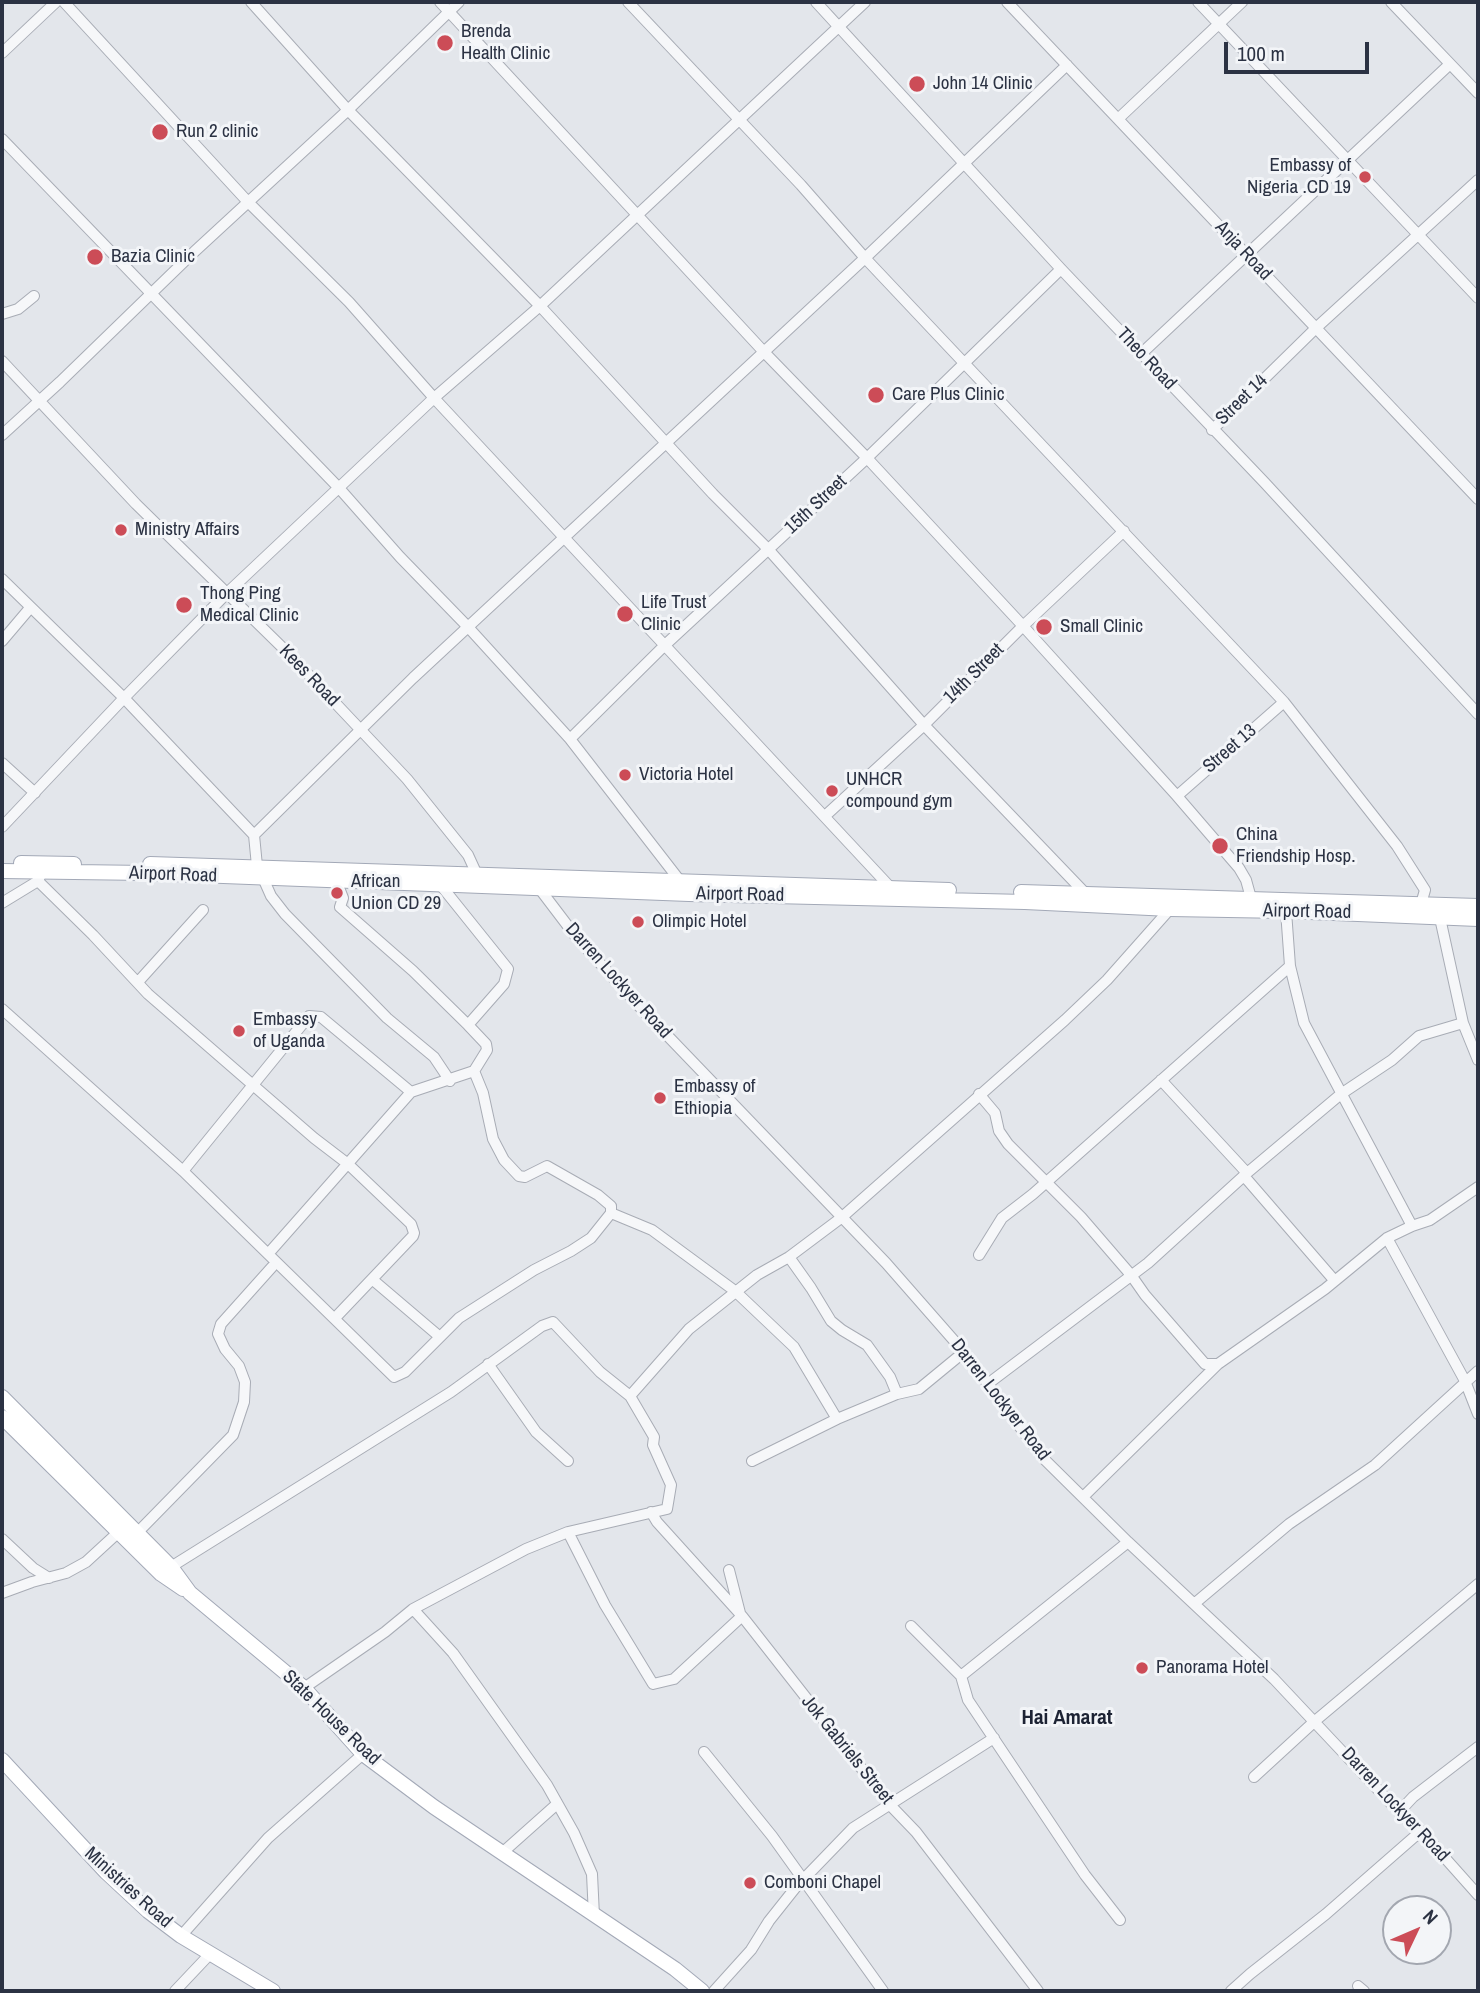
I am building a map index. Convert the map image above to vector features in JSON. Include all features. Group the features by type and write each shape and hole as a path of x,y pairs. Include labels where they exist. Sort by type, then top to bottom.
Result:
{"main road":[{"name":"Airport Road","path":"2,862 686,888 1086,899 1251,898 1478,906"},
{"name":"Airport Road","path":"2,871 40,877 260,872 337,880 439,883 479,880 539,888 891,888 1086,899 1170,909 1478,919"},
{"path":"2,1397 128,1530"},
{"path":"2,1417 128,1530"},
{"name":"State House Road","path":"128,1530 190,1593 304,1688 363,1754 434,1807 675,1969 702,1991"},
{"name":"Ministries Road","path":"2,1760 129,1895 181,1936 273,1991"}],"street":[{"path":"2,53 55,2"},
{"path":"64,2 248,202 349,303 434,398 891,888"},
{"path":"251,2 348,110 540,306 768,549 924,725 1086,899"},
{"path":"440,2 764,352 867,457 1023,625 1239,868 1251,898"},
{"path":"2,435 459,2"},
{"path":"628,2 1283,702 1397,846 1425,890 1421,904"},
{"name":"Theo Road","path":"816,2 1061,269 1438,668 1478,714"},
{"path":"2,827 227,593 434,398 540,306 865,2"},
{"name":"Anja Road","path":"1007,2 1478,499"},
{"path":"1198,2 1478,298"},
{"path":"1118,119 1242,2"},
{"path":"1391,2 1478,93"},
{"path":"1142,353 1450,64"},
{"path":"254,835 360,729 865,258 1067,65"},
{"path":"2,139 339,488 468,627 570,739 686,888"},
{"name":"Street 14","path":"1212,430 1316,328 1478,180"},
{"name":"15th Street","path":"570,739 665,645 867,457 1061,269"},
{"path":"2,314 18,309 34,296"},
{"name":"Kees Road","path":"2,361 136,504 227,593 407,779 462,847 479,880"},
{"name":"14th Street","path":"825,816 924,725 1023,625 1124,531"},
{"path":"2,579 124,698 254,835 260,872 271,896 285,915 387,1018 434,1057 450,1081"},
{"path":"2,641 30,608"},
{"name":"Street 13","path":"1177,796 1283,702"},
{"path":"2,764 35,793"},
{"path":"2,903 40,877 157,1002 314,1138 348,1164 414,1229 412,1236 373,1280 335,1318"},
{"path":"268,1254 411,1092 474,1071 487,1050 486,1044 413,971 340,906 342,898 337,880"},
{"path":"439,883 508,969 504,984 468,1025"},
{"name":"Darren Lockyer Road","path":"539,888 578,938 638,1005 886,1263 989,1383 1043,1458 1315,1721 1399,1812 1421,1831 1478,1895"},
{"path":"630,1396 688,1329 757,1275 789,1257 841,1218 1107,981 1170,909"},
{"path":"138,982 203,910"},
{"path":"1286,911 1290,966 1304,1023 1371,1144 1412,1226"},
{"path":"1440,918 1463,1023 1478,1060"},
{"path":"979,1255 998,1222 1290,966"},
{"path":"2,1009 183,1171 394,1377 405,1372 458,1318 534,1270 586,1242 611,1213 611,1206 598,1195 547,1166 525,1177 519,1176 504,1160 493,1139 483,1093 474,1071"},
{"path":"183,1171 309,1016 321,1017 411,1092"},
{"path":"989,1383 1157,1256 1341,1094 1392,1060 1419,1036 1463,1023"},
{"path":"1161,1080 1246,1175 1334,1280"},
{"path":"979,1094 995,1113 999,1131 1008,1144 1081,1217 1132,1275 1144,1295 1205,1364 1218,1364"},
{"path":"1084,1496 1218,1364 1387,1238 1430,1220 1478,1187"},
{"path":"611,1213 652,1230 735,1292 794,1347 838,1419"},
{"path":"1387,1238 1465,1381 1478,1413"},
{"path":"789,1257 831,1321 842,1331 867,1345 890,1377 897,1394"},
{"path":"2,1593 66,1573 86,1562 128,1530 233,1435 244,1402 245,1382 239,1366 225,1349 218,1334 221,1324 272,1267"},
{"path":"373,1280 440,1337"},
{"path":"166,1570 451,1392 542,1326 553,1322 600,1372 630,1396 654,1437 653,1446 671,1485 667,1509 568,1532 526,1549 412,1609 385,1632 304,1688"},
{"path":"752,1461 838,1419 897,1394 919,1389 964,1352"},
{"path":"488,1364 536,1432 568,1461"},
{"path":"1194,1604 1289,1524 1375,1465 1478,1371"},
{"name":"Jok Gabriels Street","path":"652,1512 657,1522 742,1616 891,1806 916,1832 1038,1991"},
{"path":"568,1532 605,1605 653,1684 674,1679 741,1616 729,1570"},
{"path":"2,1539 33,1568 49,1578"},
{"path":"961,1676 1128,1542"},
{"path":"1254,1777 1315,1721 1478,1584"},
{"path":"412,1609 453,1653 514,1737 557,1804 574,1833 592,1874 594,1916"},
{"path":"911,1626 961,1676 968,1700 1085,1875 1119,1920"},
{"path":"713,1991 751,1950 769,1922 803,1881 853,1828 994,1738"},
{"path":"1399,1812 1413,1797 1478,1747"},
{"path":"704,1752 759,1819 883,1991"},
{"path":"181,1936 268,1838 363,1754"},
{"path":"502,1853 557,1804"},
{"path":"1231,1991 1326,1914 1421,1831"},
{"path":"175,1991 210,1954"}],"place":[{"name":"Brenda Health Clinic","path":"445,43"},
{"name":"John 14 Clinic","path":"917,84"},
{"name":"Run 2 clinic","path":"160,132"},
{"name":"Embassy of Nigeria .CD 19","path":"1365,177"},
{"name":"Bazia Clinic","path":"95,257"},
{"name":"Care Plus Clinic","path":"876,395"},
{"name":"Ministry Affairs","path":"121,530"},
{"name":"Thong Ping Medical Clinic","path":"184,605"},
{"name":"Life Trust Clinic","path":"625,614"},
{"name":"Small Clinic","path":"1044,627"},
{"name":"Victoria Hotel","path":"625,775"},
{"name":"UNHCR compound gym","path":"832,791"},
{"name":"China Friendship Hosp.","path":"1220,846"},
{"name":"African Union CD 29","path":"337,893"},
{"name":"Olimpic Hotel","path":"638,922"},
{"name":"Embassy of Uganda","path":"239,1031"},
{"name":"Embassy of Ethiopia","path":"660,1098"},
{"name":"Panorama Hotel","path":"1142,1668"},
{"name":"Comboni Chapel","path":"750,1883"}],"district":[{"name":"Hai Amarat","path":"1067,1718"}]}
